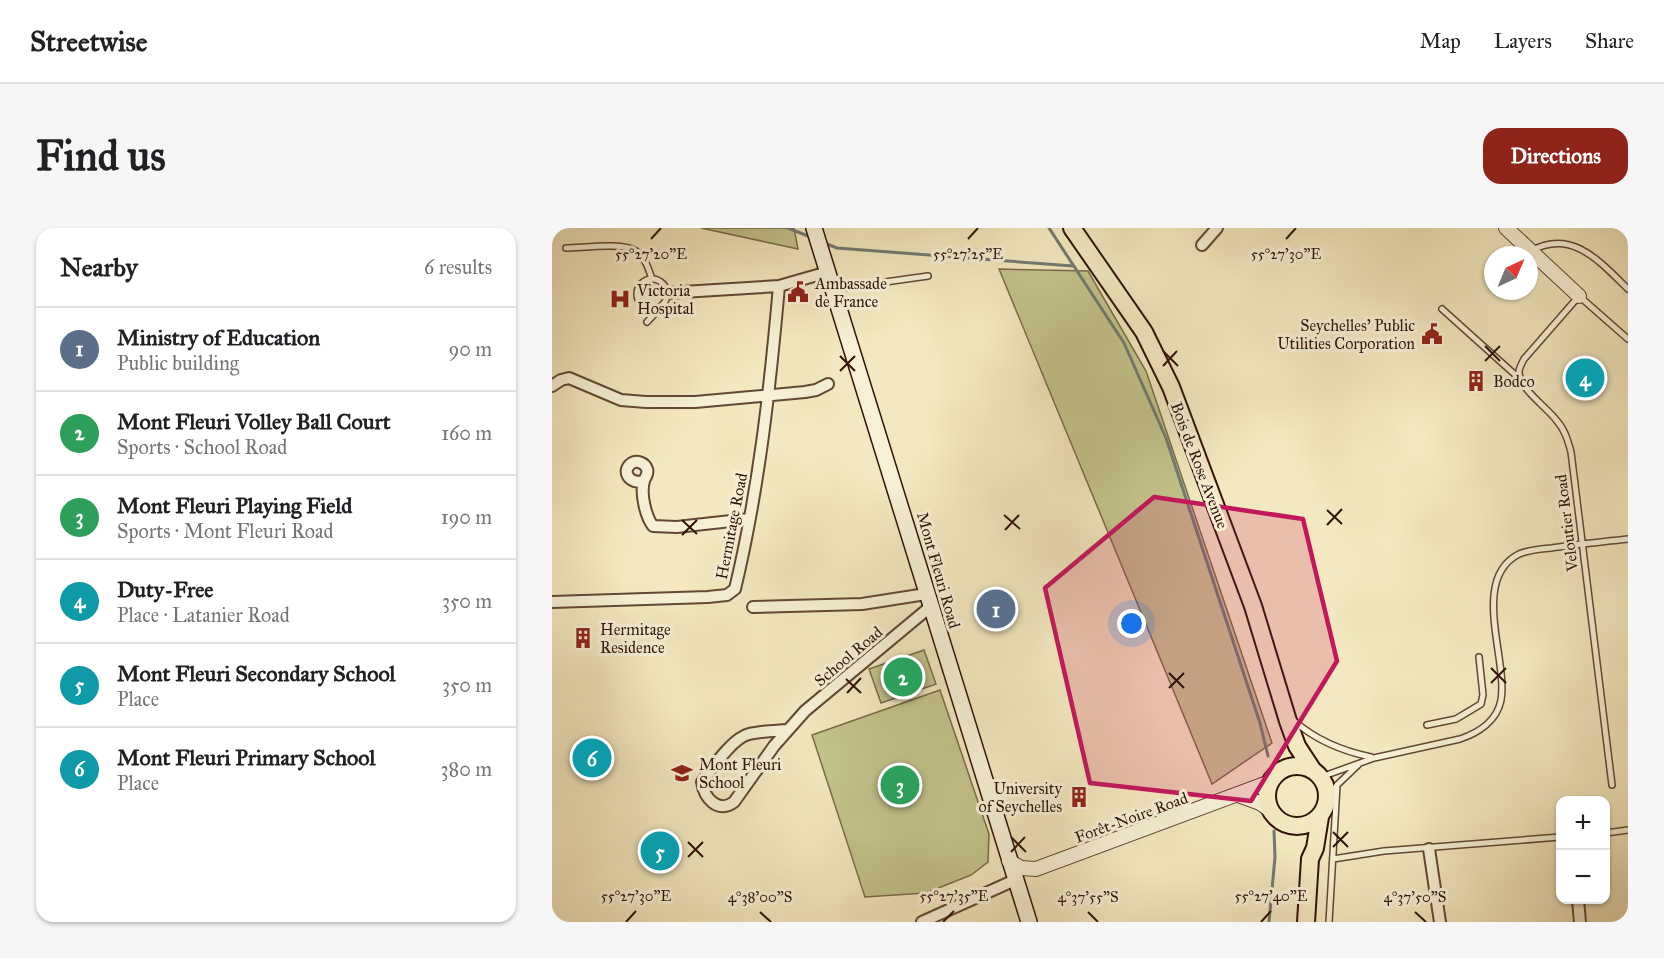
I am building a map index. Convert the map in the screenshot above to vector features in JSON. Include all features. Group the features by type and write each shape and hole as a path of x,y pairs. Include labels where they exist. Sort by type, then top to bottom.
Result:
{"main road":[{"name":"Mont Fleuri Road","path":"814,228 1029,922"},
{"name":"Bois de Rose Avenue","path":"1072,228 1144,332 1171,387 1253,606 1297,746 1316,773"},
{"name":"Bois de Rose Avenue","path":"1275,776 1288,738 1287,717"},
{"path":"1306,922 1310,859 1323,809 1325,785 1316,773 1296,766 1275,776 1267,791 1267,801 1270,810 1279,820 1291,826 1300,835 1310,859"},
{"path":"1291,826 1311,823 1323,809"}],"street":[{"path":"1202,245 1217,228"},
{"path":"1506,228 1526,246"},
{"path":"1538,258 1579,296"},
{"path":"666,293 779,286 828,273"},
{"name":"Hermitage Road","path":"552,603 727,595 735,589 770,394 779,286"},
{"path":"552,386 569,378 621,400 695,402 805,392 828,384"},
{"path":"644,481 644,506 653,526 677,527 749,519"},
{"path":"753,608 928,600"},
{"name":"School Road","path":"787,730 748,734 740,739 702,782 703,792 712,803 728,806 741,793 787,730 805,711 928,600"},
{"name":"Forêt-Noire Road","path":"1036,869 1238,795 1275,776"},
{"path":"1238,795 1260,803 1270,810"},
{"path":"1429,849 1440,922"},
{"path":"1009,861 1021,868 1036,869"},
{"path":"922,922 1017,886 1036,869"},
{"path":"1579,904 1581,922"}],"lane":[{"path":"1538,247 1562,241 1578,246 1592,255 1628,289"},
{"path":"566,248 626,247 637,251 647,265 652,279"},
{"path":"833,289 928,276"},
{"path":"647,322 662,305 666,293 660,282 652,279 642,284 638,289 639,302 650,309 662,305"},
{"path":"1521,380 1519,370 1524,359 1579,296 1628,339"},
{"name":"Veloutier Road","path":"1442,309 1521,380 1565,433 1571,452 1612,785"},
{"path":"1316,773 1473,735 1489,722 1501,701 1494,607 1494,586 1499,574 1520,554 1628,539"},
{"path":"1427,725 1456,719 1481,704 1483,695 1479,657"},
{"path":"1287,717 1326,744 1350,753 1374,758"},
{"path":"1323,809 1337,785 1362,762"},
{"path":"1329,922 1337,785"},
{"path":"1610,833 1628,831"},
{"path":"1333,859 1384,851 1556,837"}],"highlighted area":[{"path":"1154,497 1303,519 1337,661 1251,801 1090,783 1045,588"}],"green space":[{"path":"701,228 794,228 798,249"},
{"path":"999,269 1088,271 1146,371 1272,743 1212,784"},
{"path":"924,650 936,684 881,703 869,669"},
{"path":"940,690 989,834 988,862 971,875 926,893 865,897 812,735"}],"waterway":[{"path":"788,228 808,236"},
{"path":"1049,228 1124,343 1166,438 1260,723 1268,756"},
{"path":"827,244 837,248 1073,266"},
{"path":"1269,922 1275,857 1274,831"}],"place":[{"name":"Ambassade de France","path":"798,292"},
{"name":"Victoria Hospital","path":"620,299"},
{"name":"Seychelles' Public Utilities Corporation","path":"1432,334"},
{"name":"Duty-Free","path":"1585,378"},
{"name":"Bodco","path":"1476,381"},
{"name":"Ministry of Education","path":"996,609"},
{"name":"Hermitage Residence","path":"583,638"},
{"name":"Mont Fleuri Volley Ball Court","path":"903,677"},
{"name":"Mont Fleuri Primary School","path":"592,758"},
{"name":"Mont Fleuri School","path":"682,773"},
{"name":"Mont Fleuri Playing Field","path":"900,785"},
{"name":"University of Seychelles","path":"1079,797"},
{"name":"Mont Fleuri Secondary School","path":"660,851"}]}
